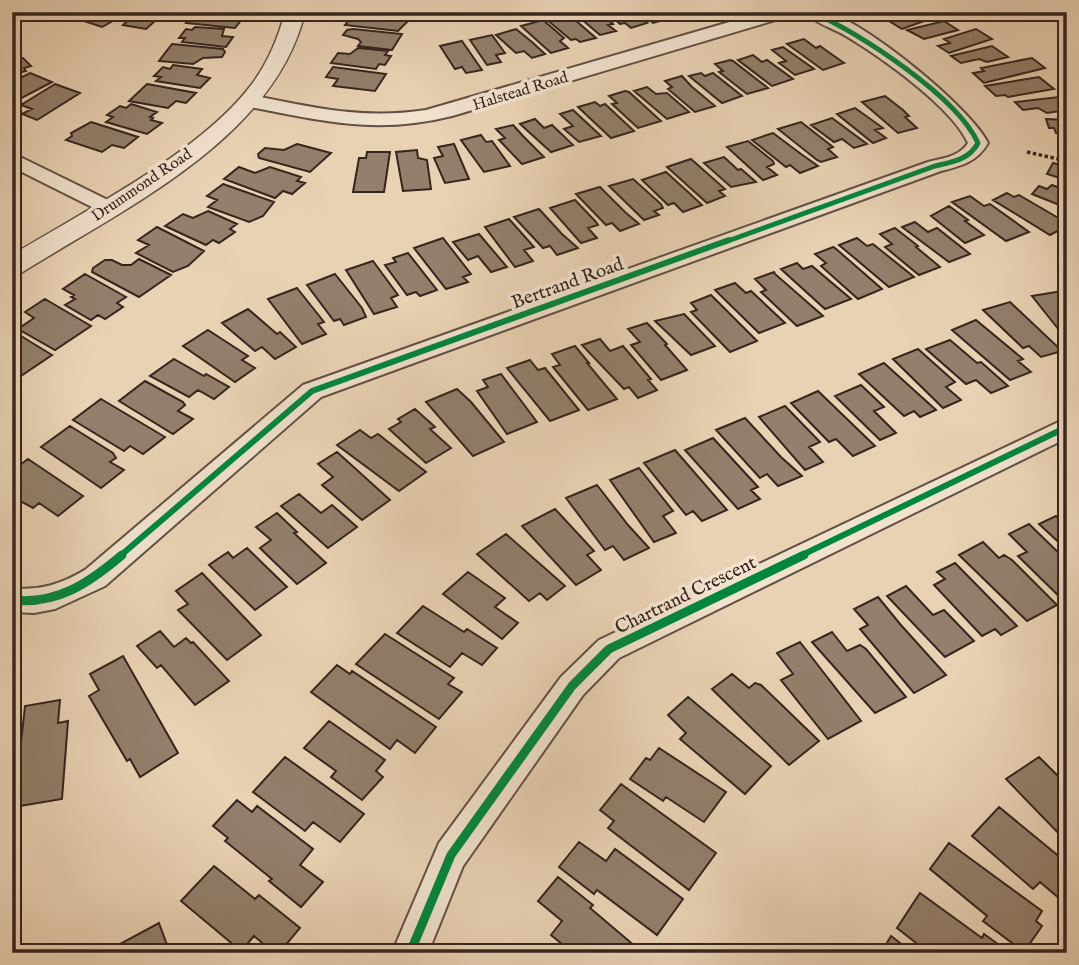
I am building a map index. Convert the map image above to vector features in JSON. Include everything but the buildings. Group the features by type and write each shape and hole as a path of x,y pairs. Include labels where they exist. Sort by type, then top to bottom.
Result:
{"street":[{"name":"Drummond Road","path":"12,267 182,159 250,101 280,54 295,12"},
{"name":"Halstead Road","path":"250,101 331,117 368,121 418,117 445,112 783,12"},
{"name":"Bertrand Road","path":"12,600 31,603 54,597 76,590 95,578 312,391 909,175 964,158 975,151 978,143 974,133 960,117 903,67 876,46 812,12"},
{"path":"1056,12 1067,19"},
{"path":"12,159 107,207"},
{"name":"Chartrand Crescent","path":"410,953 451,855 572,686 609,649 1067,427"}],"path":[{"path":"1027,152 1067,161"}],"cycle path":[{"path":"12,600 34,601 55,597 95,578 312,391 960,159 975,149 978,143 965,122 921,82 862,38 812,12"},
{"path":"410,953 451,855 572,686 609,649 1067,427"}]}
